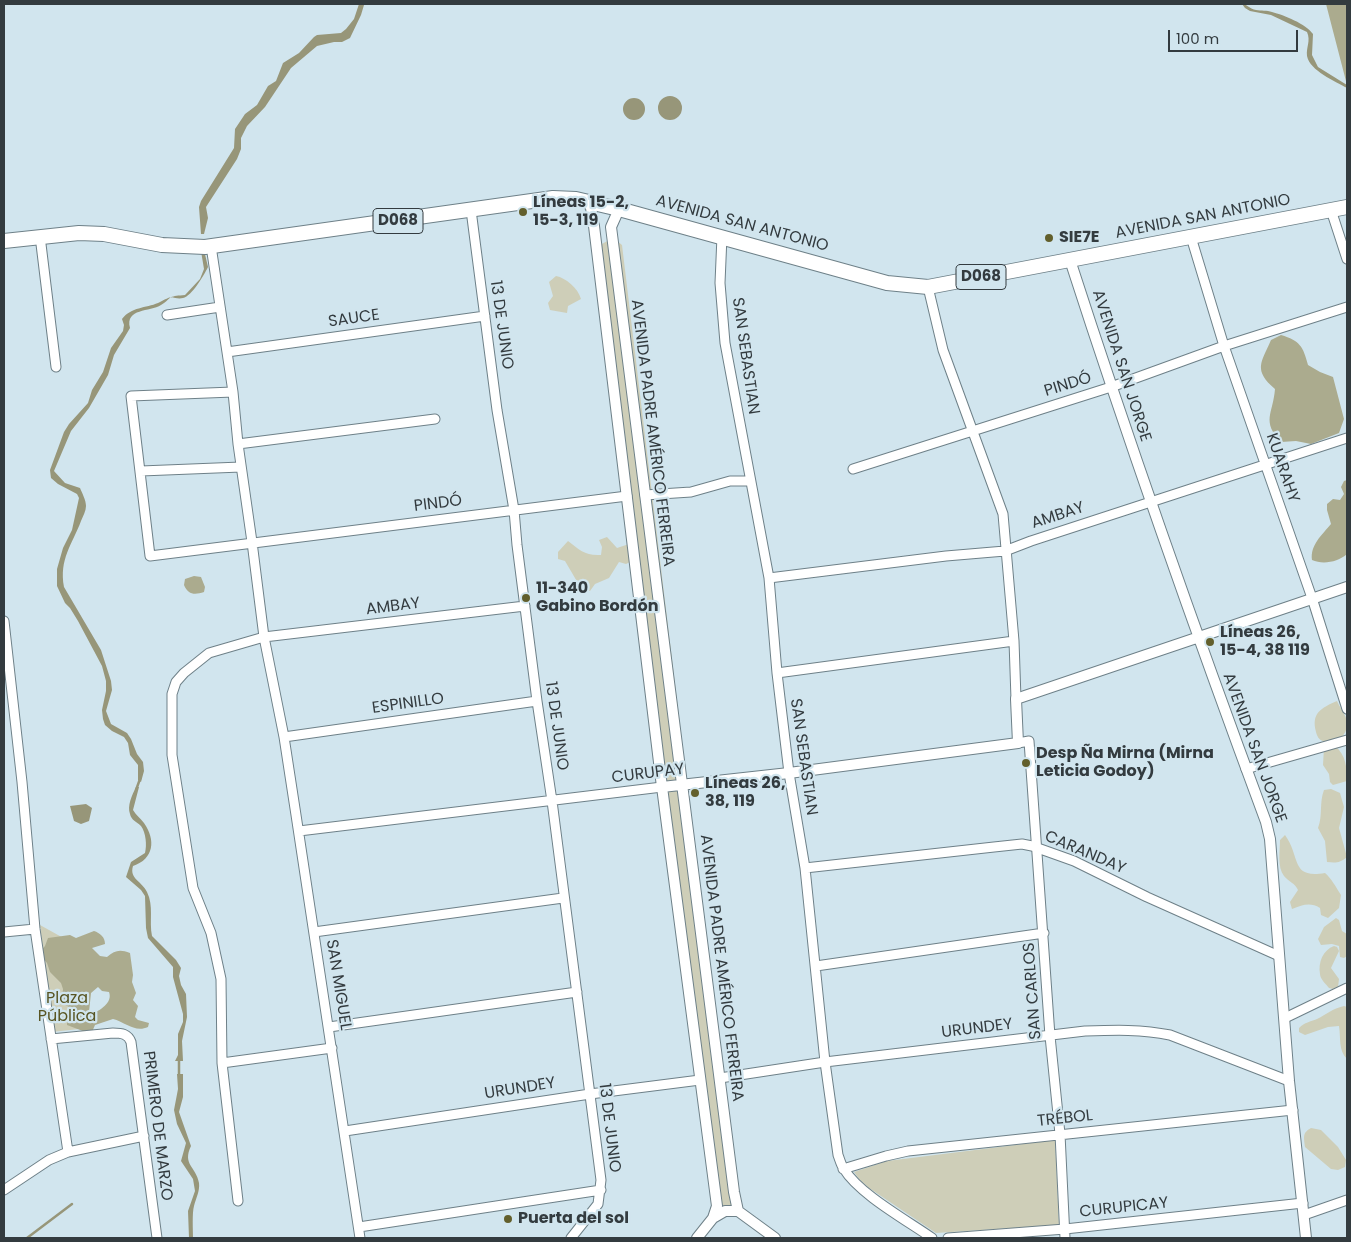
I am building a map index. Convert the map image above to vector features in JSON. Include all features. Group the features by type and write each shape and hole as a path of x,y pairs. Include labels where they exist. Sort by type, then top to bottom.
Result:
{"main road":[{"name":"AVENIDA SAN ANTONIO","path":"4,241 79,233 162,245 203,246 553,198 576,199 722,236 887,283 928,287 1347,207"}],"street":[{"name":"AVENIDA PADRE AMÉRICO FERREIRA","path":"590,202 662,787 717,1206 713,1218"},
{"path":"594,226 611,227 619,209"},
{"name":"13 DE JUNIO","path":"471,210 498,410 514,510 537,701 602,1180 598,1204 572,1238"},
{"path":"1331,210 1347,258"},
{"name":"AVENIDA PADRE AMÉRICO FERREIRA","path":"611,227 738,1211"},
{"path":"40,236 56,367"},
{"name":"SAN SEBASTIAN","path":"722,236 720,283 725,343 769,578 777,673 789,773 805,868 825,1062 838,1155 843,1168 854,1182 932,1238"},
{"name":"KUARAHY","path":"1191,237 1224,346 1312,598 1347,709"},
{"name":"SAN MIGUEL","path":"203,246 220,307 233,392 238,444 264,637 284,737 360,1238"},
{"name":"AVENIDA SAN JORGE","path":"1070,260 1111,387 1198,637 1266,822 1270,839 1289,1081 1306,1238"},
{"path":"928,287 943,350 1003,514 1014,641 1018,743"},
{"path":"167,315 220,307"},
{"name":"PINDÓ","path":"853,469 1111,387 1224,346 1347,307"},
{"name":"SAUCE","path":"227,352 485,316"},
{"path":"233,392 131,396 141,471 241,467"},
{"path":"238,444 435,419"},
{"name":"AMBAY","path":"769,578 946,556 1006,552 1031,540 1347,438"},
{"name":"PINDÓ","path":"141,471 150,556 627,496"},
{"path":"645,495 691,492 730,481 750,481"},
{"path":"1016,699 1347,587"},
{"name":"AMBAY","path":"238,1201 222,1063 221,979 211,933 193,888 172,755 172,694 176,682 209,653 264,637 525,606"},
{"path":"4,621 8,701 22,782 36,929 68,1152"},
{"path":"777,673 1014,641"},
{"name":"ESPINILLO","path":"284,737 537,701"},
{"path":"1246,769 1347,740"},
{"name":"CURUPAY","path":"299,831 789,773 1030,741"},
{"name":"SAN CARLOS","path":"1030,741 1050,1036 1060,1134 1065,1234"},
{"name":"CARANDAY","path":"805,868 1022,844 1036,847 1088,868 1146,897 1279,956"},
{"path":"314,932 564,898"},
{"path":"4,932 36,929"},
{"path":"816,966 1044,933"},
{"path":"1285,1018 1347,988"},
{"path":"329,1027 576,992"},
{"name":"URUNDEY","path":"720,1078 825,1062 1119,1029 1170,1035 1289,1081"},
{"name":"PRIMERO DE MARZO","path":"51,1039 113,1033 122,1033 129,1036 157,1238"},
{"path":"222,1063 332,1048"},
{"name":"URUNDEY","path":"345,1131 590,1094 700,1080"},
{"name":"TRÉBOL","path":"843,1168 908,1151 1293,1110"},
{"path":"4,1190 48,1160 68,1152 144,1136"},
{"path":"359,1227 601,1190"},
{"path":"1304,1215 1347,1200"},
{"name":"CURUPICAY","path":"948,1238 1065,1234 1303,1203"},
{"path":"697,1238 713,1218 725,1211 738,1211 775,1238"}],"green space":[{"path":"1326,4 1347,4 1347,85"},
{"path":"611,239 616,240 622,245 686,775 683,780 667,782 665,779 632,561 626,564 619,562 609,578 595,584 590,591 582,590 565,561 558,559 558,552 568,541 583,552 595,555 601,555 602,547 599,540 607,537 617,548 632,543 600,245"},
{"path":"556,276 571,284 581,299 568,306 567,313 550,310 548,303 553,296 549,282"},
{"path":"1281,335 1300,345 1308,365 1333,377 1344,419 1339,433 1311,444 1296,441 1281,442 1275,435 1271,428 1270,417 1275,389 1264,377 1261,366 1271,340"},
{"path":"1347,480 1347,554 1330,562 1316,562 1312,560 1313,550 1331,524 1327,504 1333,499 1340,500 1344,494 1341,487 1344,481"},
{"path":"194,576 201,577 205,587 204,592 192,593 184,585 185,579"},
{"path":"1337,701 1347,720 1347,727 1340,738 1328,742 1318,738 1315,720 1322,709"},
{"path":"1335,746 1344,758 1347,781 1333,785 1323,765 1324,747"},
{"path":"667,789 688,789 737,1202 737,1205 720,1209 666,792"},
{"path":"1331,789 1340,793 1344,807 1339,828 1347,857 1335,862 1327,862 1325,841 1318,828 1324,790"},
{"path":"1285,835 1301,869 1306,873 1325,873 1341,895 1339,908 1328,918 1321,915 1320,908 1313,905 1303,905 1292,909 1290,902 1298,890 1284,876 1279,854 1280,840"},
{"path":"1336,918 1339,920 1342,931 1347,934 1347,956 1344,958 1340,957 1339,946 1332,944 1321,945 1318,939 1324,927"},
{"name":"Plaza Pública","path":"40,925 76,945 88,1028 52,1032"},
{"path":"94,931 102,936 105,942 105,944 92,948 100,956 107,957 118,951 130,953 132,982 136,993 133,1000 138,1006 135,1017 138,1020 149,1023 148,1027 143,1029 134,1028 113,1019 95,1025 92,1032 88,1033 67,1025 72,1009 63,1003 61,983 50,972 47,963 39,953 45,946 48,938 70,935 76,938","holes":["98,987 102,991 109,992 109,1000 105,1006 91,1015 89,1012 91,993"]},
{"path":"1334,946 1339,951 1331,968 1339,979 1338,987 1333,989 1329,988 1322,980 1320,970 1324,953"},
{"path":"1344,1006 1347,1007 1347,1059 1341,1048 1339,1026 1328,1027 1305,1035 1299,1032 1299,1028 1303,1024"},
{"path":"1311,1128 1321,1130 1338,1147 1346,1160 1345,1167 1338,1170 1331,1169 1305,1147 1305,1134"},
{"path":"1055,1140 1059,1225 936,1233 869,1188 854,1172 887,1161"}],"shaded area":[{"path":"359,4 364,5 350,38 342,42 317,46 291,68 265,107 247,126 241,138 241,149 237,159 206,207 208,218 204,234 201,234 199,207 201,201 234,148 235,129 245,114 257,105 268,86 276,81 283,63 299,53 317,35 341,33 354,19"},
{"path":"1242,4 1254,9 1282,15 1310,30 1313,34 1312,55 1318,67 1347,85 1347,88 1318,71 1309,61 1307,56 1309,38 1307,32 1271,15 1250,11"},
{"path":"670,96 678,100 682,108 678,116 670,120 662,116 658,108 662,100"},
{"path":"634,98 642,101 645,109 642,117 634,120 626,117 623,109 626,101"},
{"path":"204,250 208,267 197,285 183,298 171,297 185,295 200,279 204,269 201,251"},
{"path":"171,297 161,305 131,317 129,322 130,328 114,355 108,375 89,408 71,431 54,471 65,483 80,488 85,501 85,512 67,552 63,568 64,587 101,650 112,690 106,711 111,724 127,733 143,762 144,771 141,782 138,780 138,765 130,755 128,743 124,737 105,725 102,710 106,681 102,666 57,586 57,569 63,548 72,530 79,498 77,494 51,478 50,470 64,432 88,403 92,390 103,372 111,348 123,331 122,319 134,310 153,305"},
{"path":"136,787 139,787 133,810 148,829 151,848 145,859 133,866 132,870 134,877 145,888 149,897 152,936 176,960 181,968 179,976 186,994 187,1017 182,1041 183,1061 175,1061 178,1055 178,1034 183,1022 183,1014 173,977 173,967 148,938 145,896 126,877 131,862 145,853 146,850 146,839 143,829 132,818 129,811 130,801"},
{"path":"86,804 92,808 89,821 81,824 74,821 70,806"},
{"path":"177,1074 183,1074 183,1097 179,1112 191,1146 188,1157 189,1162 199,1183 193,1209 193,1238 189,1238 188,1211 195,1191 193,1179 181,1161 186,1143 177,1124 174,1110 178,1089"}],"waterway":[{"path":"136,790 140,779"},
{"path":"179,1058 179,1075"},
{"path":"27,1238 72,1204"}],"place":[{"name":"Líneas 15-2, 15-3, 119","path":"523,212"},
{"name":"SIE7E","path":"1049,238"},
{"name":"11-340 Gabino Bordón","path":"526,598"},
{"name":"Líneas 26, 15-4, 38 119","path":"1210,642"},
{"name":"Desp Ña Mirna (Mirna Leticia Godoy)","path":"1026,763"},
{"name":"Líneas 26, 38, 119","path":"695,793"},
{"name":"Puerta del sol","path":"508,1219"}]}
